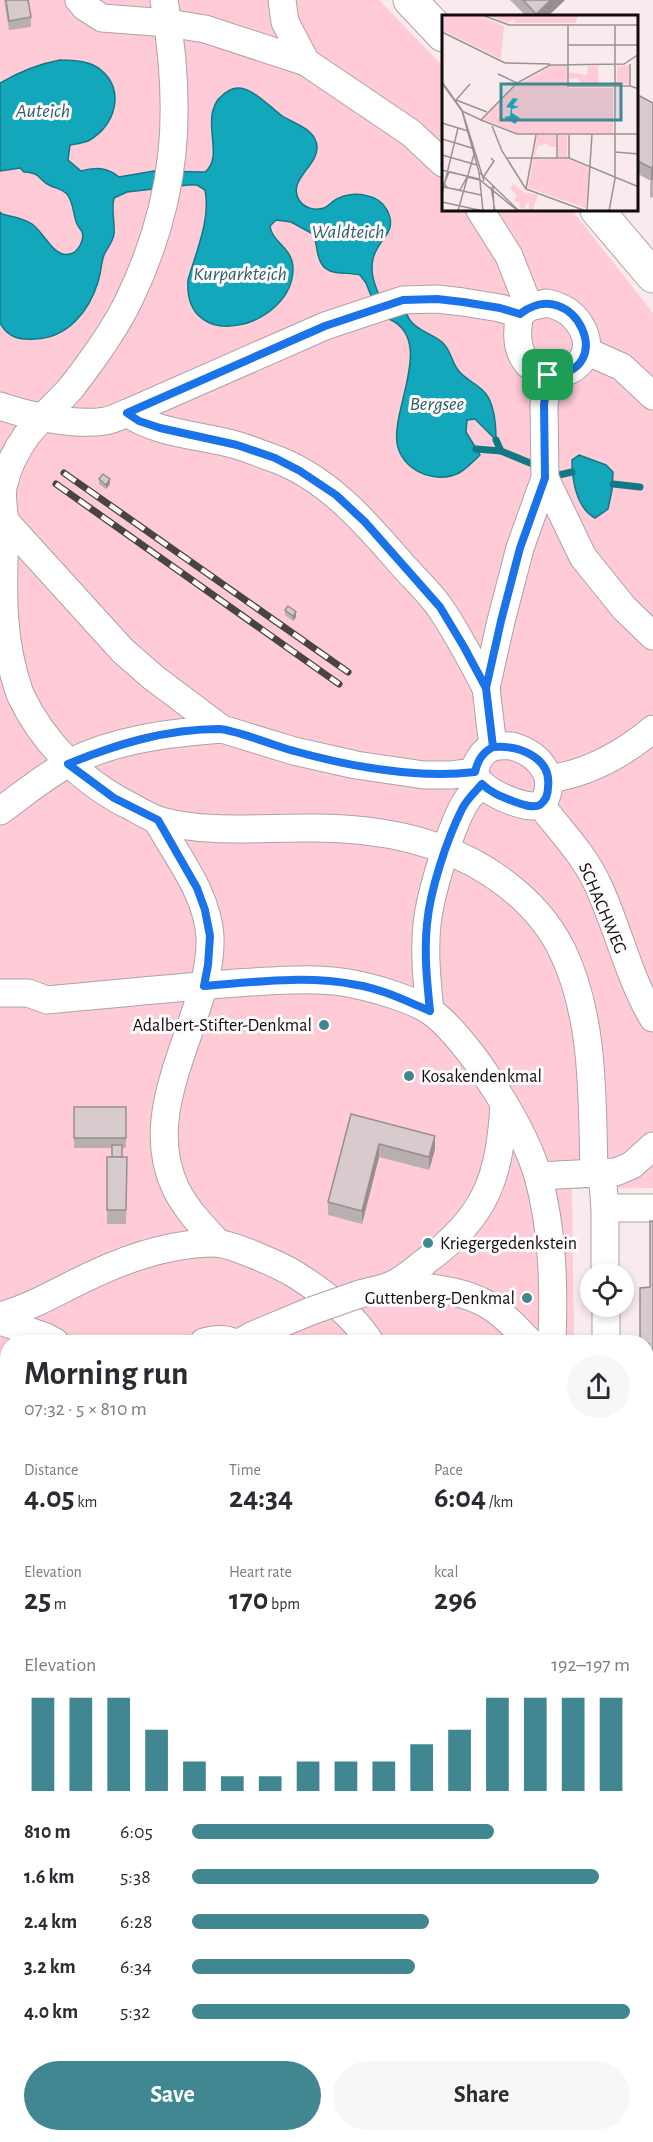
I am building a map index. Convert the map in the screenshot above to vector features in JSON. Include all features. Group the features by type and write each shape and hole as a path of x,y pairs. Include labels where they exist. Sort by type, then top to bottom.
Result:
{"main road":[{"path":"410,0 442,34"},
{"path":"599,212 653,276"}],"street":[{"path":"79,0 85,8 102,18 166,11 205,29 306,62 411,133 442,163"},
{"path":"282,0 285,22 306,62"},
{"path":"166,11 176,106 169,179 154,239 128,302 94,358 71,388 27,436 8,470 1,492 5,521 0,585 1,628 9,666 20,693 40,729 68,764 114,798 158,820 197,827 258,830 315,828 402,836 446,849 473,862 514,889 543,919 563,951 577,991 586,1037 598,1173 605,1208 605,1263"},
{"path":"0,406 44,417 89,422 107,421 325,326 403,300 437,299 524,311 547,303 558,306 578,321 584,334 586,351 582,360 575,367 557,375 548,375 538,372 522,356 517,344 517,328 524,311 509,256 481,212"},
{"path":"586,351 622,367 653,396"},
{"path":"493,747 486,688 520,548 545,478 544,405 548,375"},
{"path":"127,413 139,421 160,428 237,445 275,458 300,471 336,495 365,522 440,607 486,688"},
{"path":"545,478 583,557 624,608 653,636"},
{"path":"5,521 123,651 154,678 222,729 294,751 356,765 424,775 479,778 493,792 515,802 535,806 545,792 607,761 634,745 653,729"},
{"path":"0,811 68,764 114,746 146,737 222,729"},
{"path":"430,1011 426,953 427,922 432,895 446,849 462,809 479,778 478,761 485,752 493,747 512,746 531,754 546,771 545,792"},
{"name":"SCHACHWEG","path":"545,792 598,884 631,974 653,1018"},
{"path":"158,820 197,888 205,910 210,936 204,986 168,1095 163,1148 176,1189 194,1217 218,1243"},
{"path":"0,993 28,993 47,1000 268,981 334,981 385,992 430,1011 476,1059 504,1101 529,1152 538,1176 551,1254 552,1335"},
{"path":"253,1335 311,1311 396,1283 448,1245 475,1214 488,1192 499,1158 504,1101"},
{"path":"538,1176 616,1172 632,1165 653,1146"},
{"path":"605,1208 653,1208"},
{"path":"0,1316 22,1310 93,1274 153,1251 218,1243 280,1265 305,1280 327,1296 364,1335"},
{"path":"396,1283 468,1296 489,1305 523,1335"},
{"path":"606,1317 606,1335"},
{"path":"0,1321 40,1335"}],"shaded area":[{"path":"0,0 379,0 442,65 442,212 574,212 653,313 653,1188 572,1189 574,1335 0,1335"}],"water":[{"path":"60,60 92,64 101,70 109,78 115,98 111,118 105,127 88,141 70,145 68,160 81,171 101,169 110,171 119,177 154,171 205,172 211,164 213,154 211,120 213,109 219,99 230,90 237,88 251,92 281,115 303,127 313,135 317,147 313,160 297,186 296,193 301,203 310,208 321,209 345,196 366,195 378,200 387,210 390,218 389,230 375,252 372,264 373,277 379,295 372,298 360,275 326,269 319,258 313,234 291,222 276,220 270,226 272,232 290,255 292,262 293,269 288,290 275,306 258,318 238,325 219,325 202,319 191,304 188,280 202,235 206,212 205,190 197,185 188,185 127,192 114,198 113,237 104,255 94,293 83,313 58,334 35,339 24,339 11,335 0,323 0,212 32,224 54,248 64,254 76,251 82,242 83,235 77,225 71,201 65,192 47,184 37,175 24,172 20,168 0,171 0,83 29,69"},
{"name":"Bergsee","path":"406,312 408,318 416,326 445,345 458,370 483,391 493,410 496,440 475,419 467,420 466,432 480,455 462,471 450,476 430,476 420,473 405,461 397,443 397,428 408,375 409,342 402,329 389,319"},
{"path":"579,455 606,465 613,472 608,509 595,518 583,507 576,492 572,460"}],"building":[{"path":"6,0 28,0 31,17 9,21"},
{"path":"523,0 551,0 536,14"},
{"path":"638,95 653,103 653,166 651,168 638,161"},
{"path":"103,474 110,479 106,485 99,479"},
{"path":"288,606 296,612 293,616 285,610"},
{"path":"74,1107 126,1107 126,1138 74,1138"},
{"path":"351,1114 435,1136 429,1157 379,1144 362,1211 328,1202"},
{"path":"112,1145 122,1145 122,1157 112,1157"},
{"path":"107,1157 127,1157 126,1210 107,1210"},
{"path":"650,1221 653,1221 653,1335 640,1335 640,1288 650,1287"}],"waterway":[{"path":"496,440 501,451 535,465"},
{"path":"476,449 501,451"},
{"path":"559,475 572,472"},
{"path":"613,484 640,487"}],"railway":[{"path":"64,473 348,672"},
{"path":"56,484 339,684"}],"place":[{"name":"Adalbert-Stifter-Denkmal","path":"324,1025"},
{"name":"Kosakendenkmal","path":"409,1076"},
{"name":"Kriegergedenkstein","path":"428,1243"},
{"name":"Guttenberg-Denkmal","path":"527,1298"}],"route":[{"path":"548,375 544,405 545,478 520,548 486,688 493,747 485,752 478,761 475,772 424,775 356,765 294,751 222,729 146,737 114,746 68,764 114,798 158,820 197,888 205,910 210,936 204,986 268,981 334,981 385,992 430,1011 426,953 427,922 432,895 446,849 462,809 482,784 498,795 515,802 541,805 546,798 549,779 539,761 523,749 512,746 493,747 486,688 440,607 365,522 336,495 300,471 275,458 237,445 160,428 139,421 127,413 325,326 403,300 413,299 463,302 520,314 529,307 547,303 569,312 578,321 584,334 586,351 582,360 575,367 557,375 548,375"}],"water label":[{"name":"Auteich","path":"43,110"},
{"name":"Waldteich","path":"348,231"},
{"name":"Kurparkteich","path":"240,273"}]}
